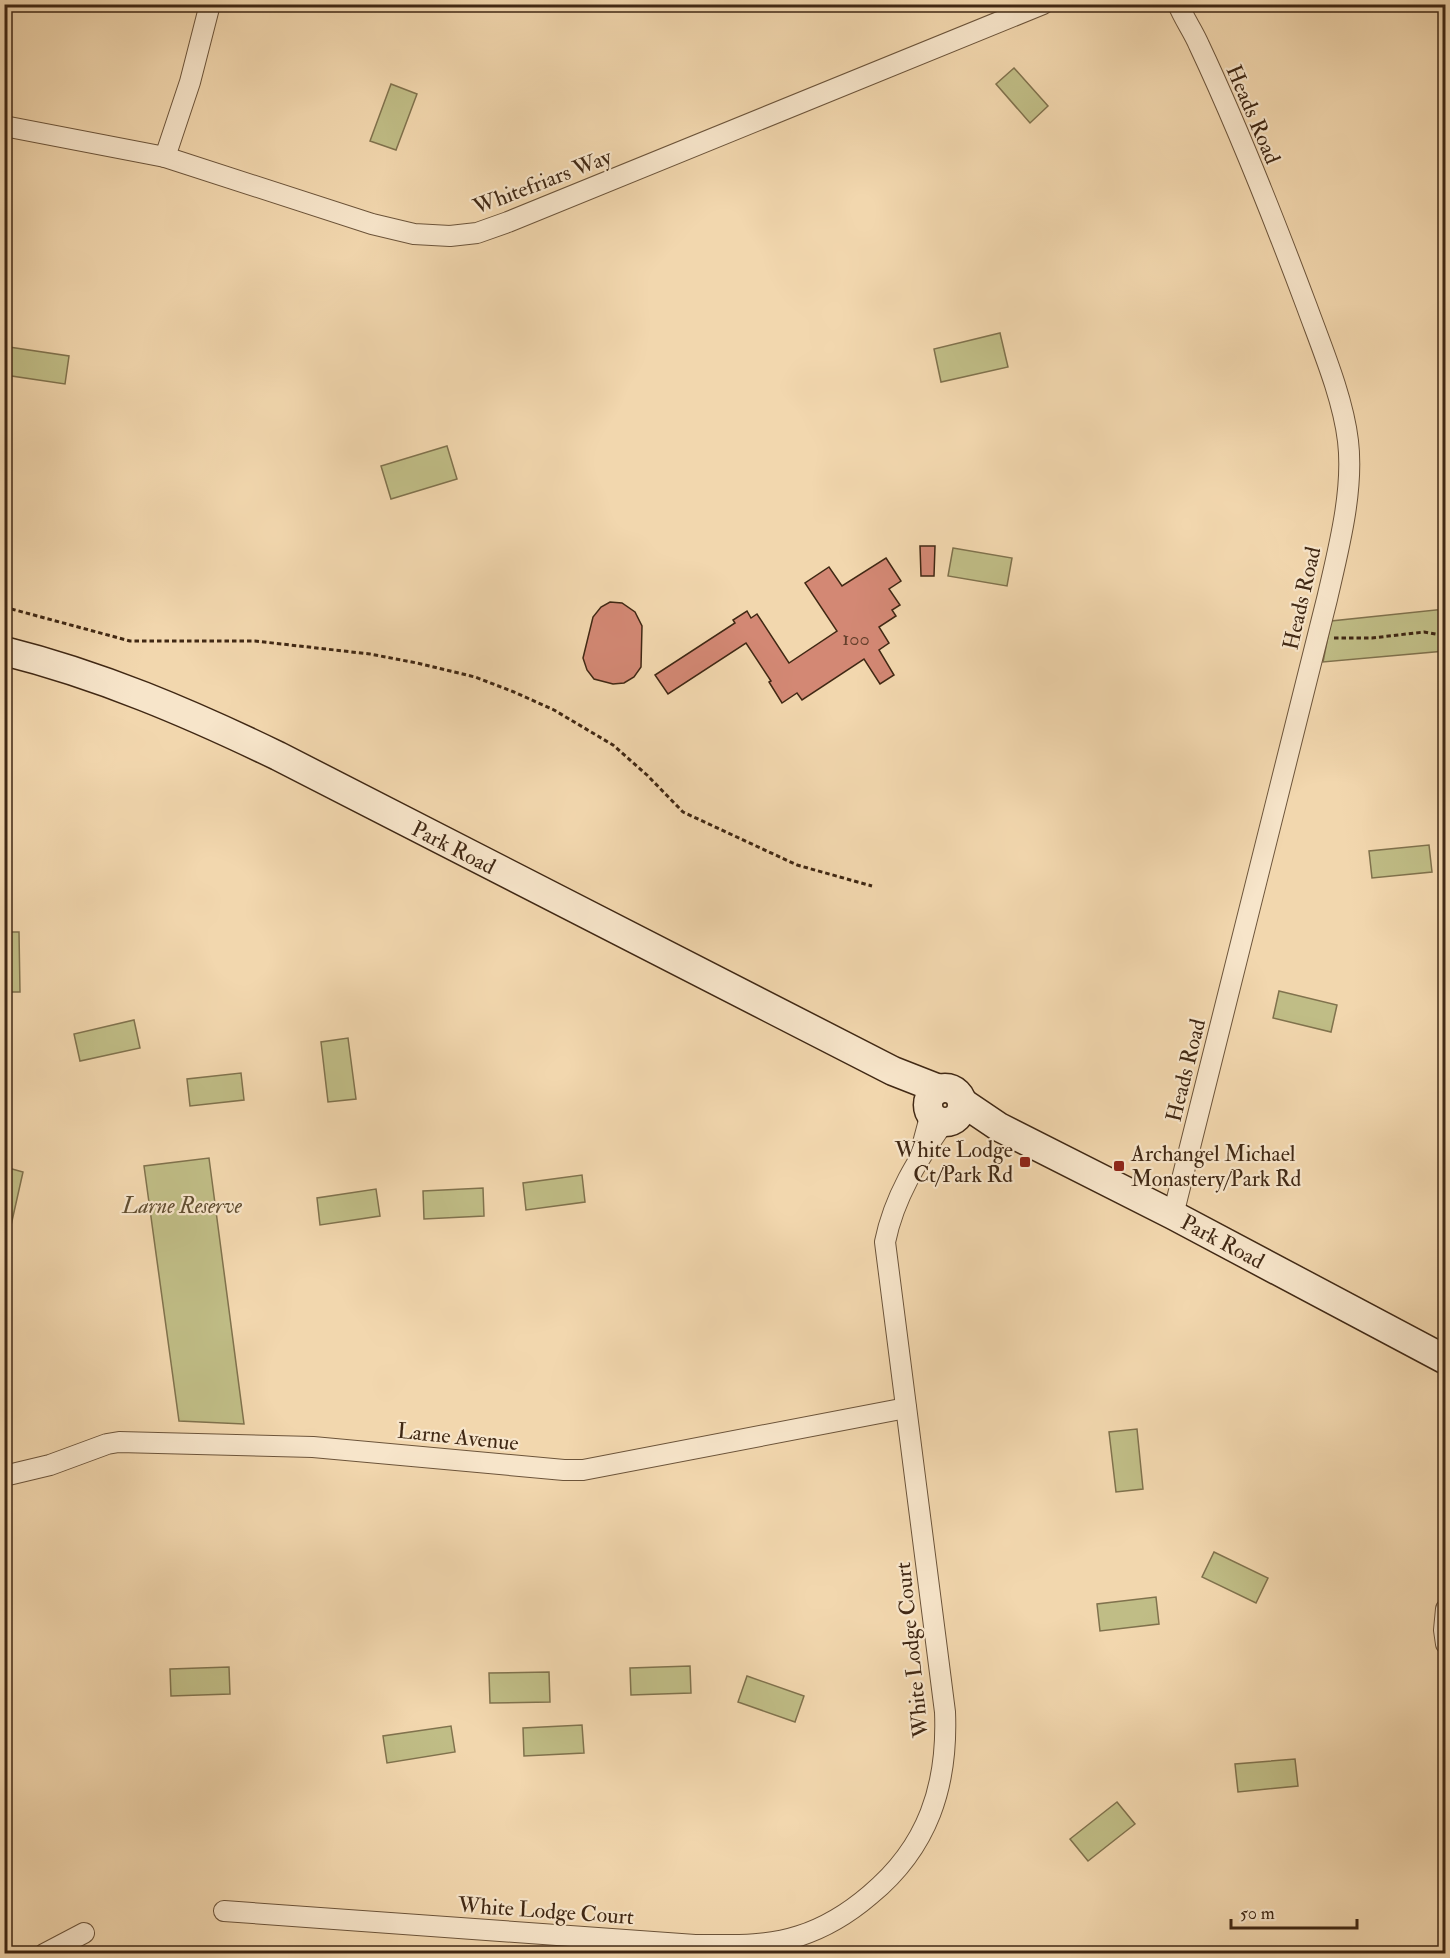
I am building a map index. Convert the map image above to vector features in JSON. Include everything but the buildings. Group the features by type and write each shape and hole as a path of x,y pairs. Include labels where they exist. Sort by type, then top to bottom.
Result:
{"street":[{"path":"165,157 189,82 210,4"},
{"name":"Whitefriars Way","path":"4,126 165,157 372,224 414,234 450,236 477,233 519,218 1043,4"},
{"name":"Heads Road","path":"1173,1215 1317,638 1339,545 1349,477 1348,443 1344,419 1323,352 1288,256 1203,54 1178,6"},
{"name":"Park Road","path":"4,651 68,668 160,702 299,767 893,1071 943,1108 999,1127 1173,1215 1446,1360"},
{"name":"White Lodge Court","path":"224,1911 683,1944 746,1946 799,1936 832,1923 889,1880 910,1854 928,1821 943,1773 946,1741 945,1712 885,1242 892,1213 943,1108"},
{"name":"Larne Avenue","path":"4,1476 50,1465 107,1443 119,1442 313,1447 583,1470 906,1408"},
{"path":"1446,1609 1444,1630 1446,1644"},
{"path":"44,1953 84,1932"}],"path":[{"path":"4,607 130,641 255,641 370,654 475,677 554,710 613,745 647,775 683,812 797,866 872,886"},
{"path":"1317,638 1372,638 1424,632 1446,636"}],"green space":[{"path":"1014,68 1048,106 1030,123 996,84"},
{"path":"391,84 417,94 396,150 370,141"},
{"path":"1000,333 1008,367 941,382 934,349"},
{"path":"9,347 69,356 65,384 5,375"},
{"path":"447,446 457,479 391,499 381,466"},
{"path":"953,548 1012,558 1007,586 948,576"},
{"path":"1445,609 1445,651 1323,662 1331,621"},
{"path":"1429,845 1432,872 1372,878 1369,851"},
{"path":"5,932 19,932 20,992 5,992"},
{"path":"1279,991 1337,1005 1331,1032 1273,1018"},
{"path":"134,1020 140,1048 80,1061 74,1034"},
{"path":"348,1038 356,1099 328,1102 321,1042"},
{"path":"241,1073 244,1100 190,1106 187,1079"},
{"name":"Larne Reserve","path":"209,1158 244,1424 179,1421 144,1166"},
{"path":"5,1167 23,1172 10,1230 5,1228"},
{"path":"582,1175 585,1202 526,1210 523,1183"},
{"path":"483,1188 484,1216 424,1219 423,1191"},
{"path":"376,1189 380,1216 320,1225 317,1198"},
{"path":"1137,1429 1143,1489 1116,1492 1109,1432"},
{"path":"1214,1552 1268,1578 1256,1603 1202,1577"},
{"path":"1156,1597 1159,1624 1100,1631 1097,1604"},
{"path":"690,1666 691,1693 631,1695 630,1668"},
{"path":"229,1667 230,1694 171,1696 170,1669"},
{"path":"549,1672 550,1702 490,1703 489,1673"},
{"path":"747,1676 804,1696 795,1722 738,1702"},
{"path":"582,1725 584,1753 524,1756 523,1728"},
{"path":"451,1726 455,1752 387,1763 383,1736"},
{"path":"1295,1759 1298,1786 1238,1792 1235,1764"},
{"path":"1117,1802 1135,1824 1088,1861 1070,1839"}],"place":[{"name":"White Lodge Ct/Park Rd","path":"1025,1162"},
{"name":"Archangel Michael Monastery/Park Rd","path":"1119,1166"}]}
